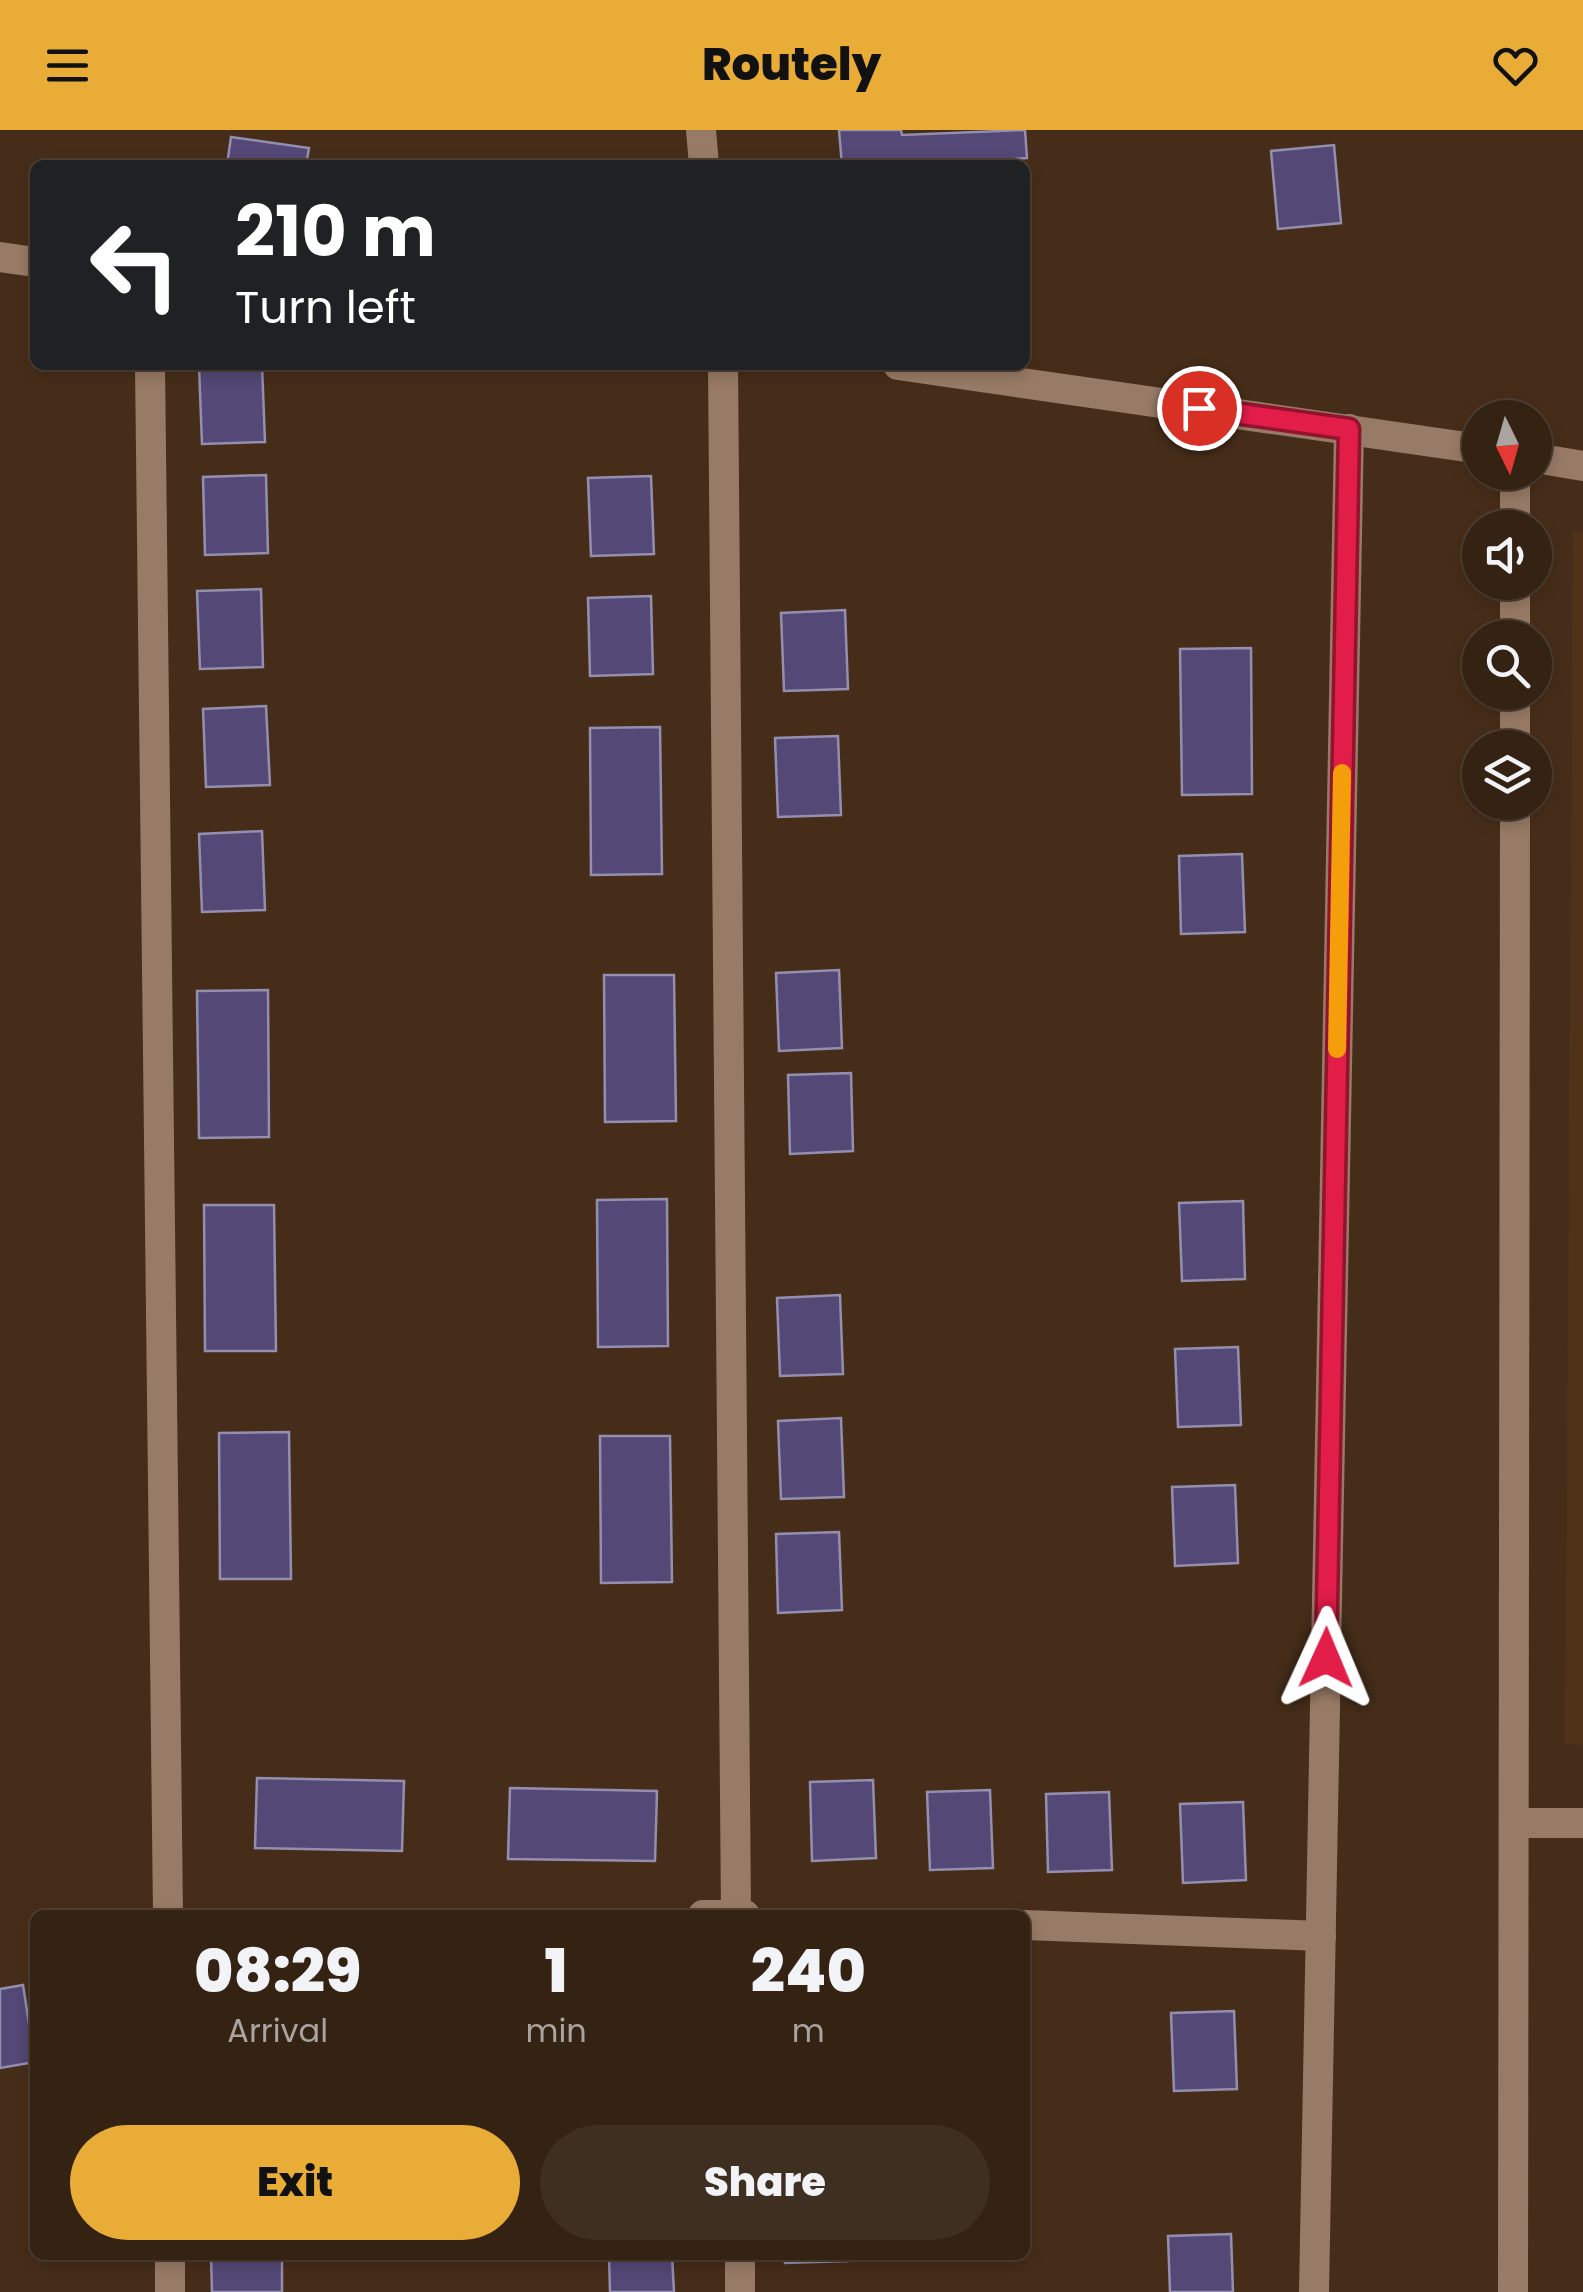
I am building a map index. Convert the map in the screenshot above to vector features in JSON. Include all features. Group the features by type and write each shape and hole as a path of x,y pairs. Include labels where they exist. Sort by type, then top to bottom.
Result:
{"street":[{"path":"701,130 704,160"},
{"path":"0,257 30,261"},
{"path":"150,370 168,1910"},
{"path":"723,370 736,1910"},
{"path":"933,370 1462,446"},
{"path":"1314,2292 1349,429"},
{"path":"1552,461 1583,466"},
{"path":"1514,2292 1515,820"},
{"path":"1514,1822 1583,1822"},
{"path":"1030,1925 1321,1936"},
{"path":"170,2260 170,2292"},
{"path":"740,2260 740,2292"}],"shaded area":[{"path":"1573,531 1583,532 1583,1745 1565,1744"}],"building":[{"path":"839,130 901,130 902,135 1025,130 1027,158 842,160"},
{"path":"231,137 309,148 307,160 228,160"},
{"path":"1334,145 1341,223 1278,229 1271,151"},
{"path":"199,370 262,370 265,442 202,444"},
{"path":"266,475 268,553 205,555 203,477"},
{"path":"651,476 654,554 591,556 588,478"},
{"path":"261,589 263,667 200,669 197,591"},
{"path":"651,596 653,674 590,676 588,598"},
{"path":"845,610 848,689 784,691 781,613"},
{"path":"1251,648 1252,794 1182,795 1180,649"},
{"path":"266,706 270,785 206,787 203,709"},
{"path":"660,727 662,874 591,875 590,728"},
{"path":"838,736 841,815 778,817 775,738"},
{"path":"262,831 265,910 202,912 199,834"},
{"path":"1242,854 1245,932 1181,934 1179,856"},
{"path":"839,970 842,1048 779,1051 776,973"},
{"path":"604,975 674,975 676,1121 605,1122"},
{"path":"268,990 269,1137 199,1138 197,991"},
{"path":"851,1073 853,1151 790,1154 788,1075"},
{"path":"667,1199 668,1346 598,1347 597,1200"},
{"path":"1243,1201 1245,1279 1182,1281 1179,1203"},
{"path":"204,1205 274,1205 276,1351 205,1351"},
{"path":"840,1295 843,1374 780,1376 777,1298"},
{"path":"1238,1347 1241,1425 1178,1427 1175,1349"},
{"path":"841,1418 844,1497 781,1499 778,1421"},
{"path":"289,1432 291,1579 220,1579 219,1433"},
{"path":"600,1436 670,1436 672,1582 601,1583"},
{"path":"1235,1485 1238,1563 1175,1566 1172,1487"},
{"path":"839,1532 842,1610 778,1613 776,1534"},
{"path":"257,1778 404,1781 402,1851 255,1848"},
{"path":"873,1780 876,1858 812,1861 810,1782"},
{"path":"510,1788 657,1791 655,1861 508,1859"},
{"path":"990,1790 993,1868 930,1870 927,1792"},
{"path":"1109,1792 1112,1870 1048,1872 1046,1794"},
{"path":"1243,1802 1246,1880 1183,1883 1180,1804"},
{"path":"23,1985 30,2063 0,2068 0,1989"},
{"path":"1234,2011 1237,2089 1174,2091 1171,2013"},
{"path":"1231,2234 1233,2292 1170,2292 1168,2236"},
{"path":"211,2260 282,2260 282,2292 212,2292"},
{"path":"609,2260 672,2260 674,2292 610,2292"},
{"path":"785,2260 848,2260 848,2261"}],"slow traffic":[{"path":"1337,1049 1342,773"}],"route":[{"path":"1199,408 1349,429 1326,1658"}]}
